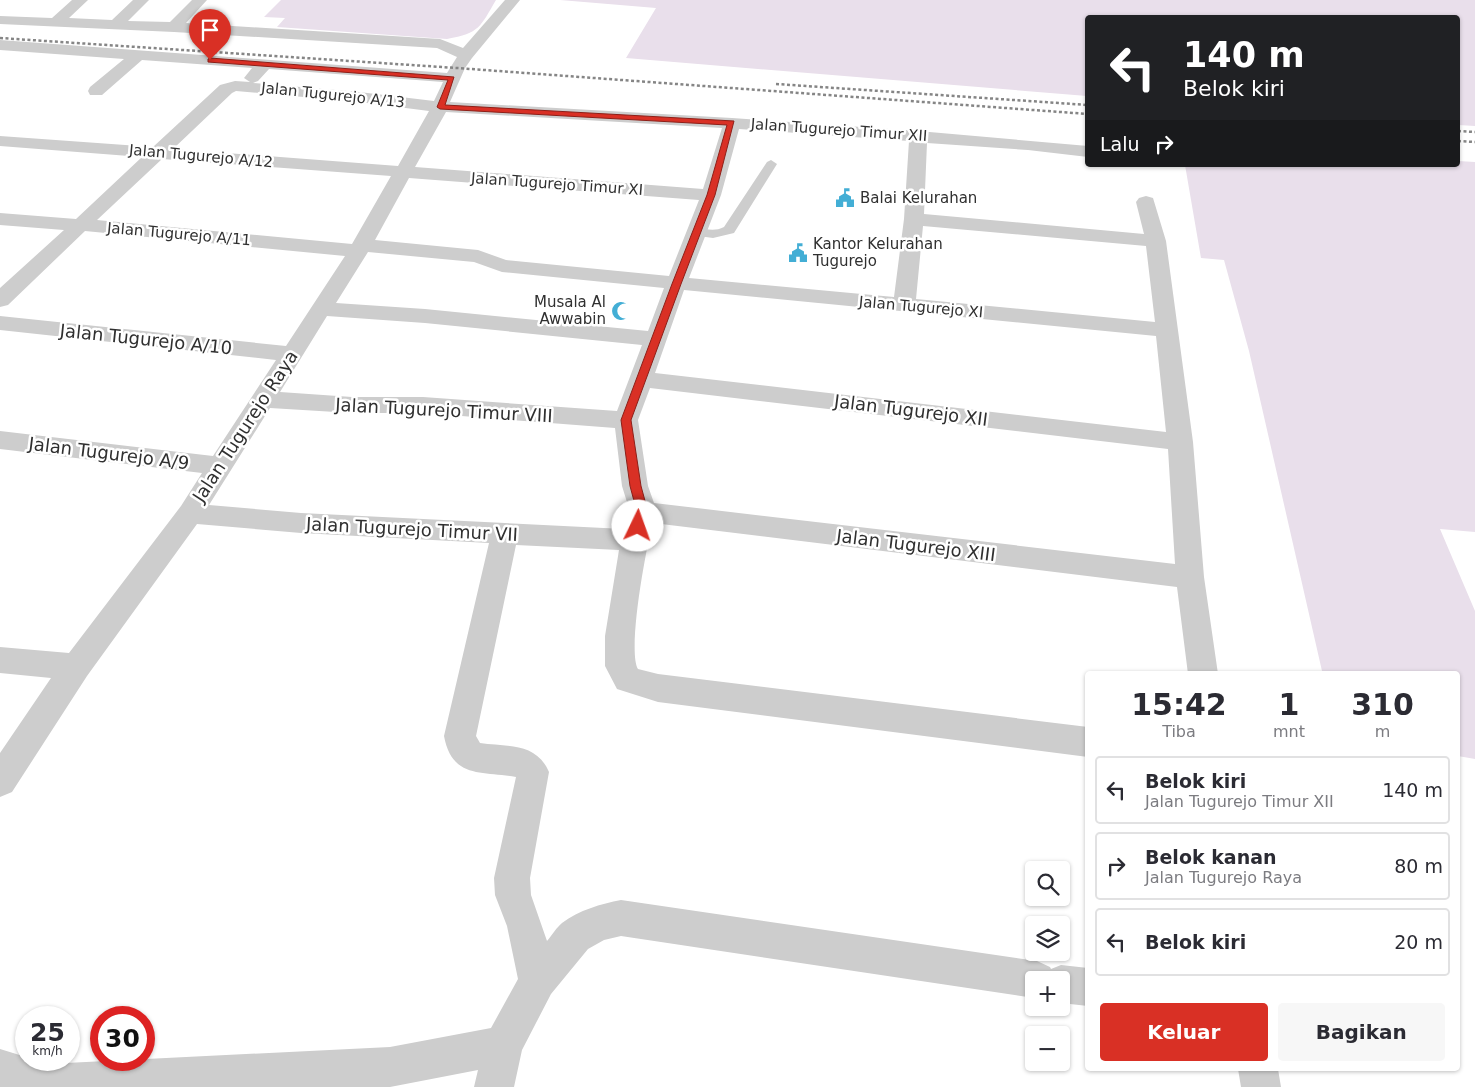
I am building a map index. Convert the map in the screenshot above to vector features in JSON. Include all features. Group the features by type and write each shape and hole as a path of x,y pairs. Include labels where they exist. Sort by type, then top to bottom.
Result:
{"street":[{"path":"56,22 81,0"},
{"path":"115,24 142,0"},
{"path":"174,26 200,0"},
{"name":"Jalan Tugurejo Raya","path":"0,781 76,667 190,513 218,466 360,248 440,107 452,78 466,55 513,0"},
{"path":"0,20 20,5"},
{"path":"0,20 174,26 440,44 466,55"},
{"path":"0,46 452,78"},
{"path":"96,91 138,55"},
{"path":"0,300 158,153 265,64"},
{"name":"Jalan Tugurejo A/13","path":"235,88 359,96 440,107"},
{"name":"Jalan Tugurejo Timur XII","path":"440,107 732,123 918,136 1085,152"},
{"path":"732,123 711,195 626,420 635,486 642,512 634,540 620,636 620,666 628,680 658,688 1085,742"},
{"path":"904,305 914,219 918,136"},
{"name":"Jalan Tugurejo A/12","path":"0,141 403,173"},
{"name":"Jalan Tugurejo Timur XI","path":"403,173 711,195"},
{"path":"1146,202 1156,241 1167,330 1180,442 1190,577 1203,671"},
{"name":"Jalan Tugurejo A/11","path":"0,219 478,256 502,266 676,284"},
{"path":"914,219 1156,241"},
{"name":"Jalan Tugurejo XI","path":"676,284 1167,330"},
{"path":"320,309 425,316 656,339"},
{"name":"Jalan Tugurejo A/10","path":"0,323 291,354"},
{"name":"Jalan Tugurejo XII","path":"642,379 1180,442"},
{"name":"Jalan Tugurejo Timur VIII","path":"262,399 352,404 423,405 626,420"},
{"name":"Jalan Tugurejo A/9","path":"0,440 218,466"},
{"name":"Jalan Tugurejo XIII","path":"642,512 1190,577"},
{"name":"Jalan Tugurejo Timur VII","path":"190,513 301,523 634,540"},
{"path":"505,534 460,736 463,748 472,756 526,764 533,772 512,878 513,895 525,926 538,981"},
{"path":"0,660 76,667"},
{"path":"494,1087 503,1044 538,981 575,936 598,922 620,918 1025,978"},
{"path":"1070,985 1085,987"},
{"path":"0,1069 46,1084 244,1075 390,1067 503,1044"},
{"path":"1258,1071 1261,1087"}],"lane":[{"path":"696,232 723,234 729,230 771,164"}],"shaded area":[{"path":"281,0 496,0 482,23 473,31 447,39 277,27 285,18 264,17"},
{"path":"560,0 1475,0 1475,126 1460,125 1460,15 1085,15 1085,96 626,58 656,8"},
{"path":"1460,161 1475,162 1475,532 1440,529 1475,611 1475,759 1460,756 1460,671 1322,671 1249,351 1224,260 1201,258 1185,167 1460,167"}],"railway":[{"path":"0,38 457,68 1085,114"},
{"path":"776,84 1085,105"},
{"path":"1460,131 1475,132"},
{"path":"1460,141 1475,142"}],"place":[{"name":"Balai Kelurahan","path":"845,198"},
{"name":"Kantor Kelurahan Tugurejo","path":"798,253"},
{"name":"Musala Al Awwabin","path":"621,311"}],"route":[{"path":"210,60 452,78 440,107 732,123 711,195 626,420 635,486 642,512 638,526"}]}
